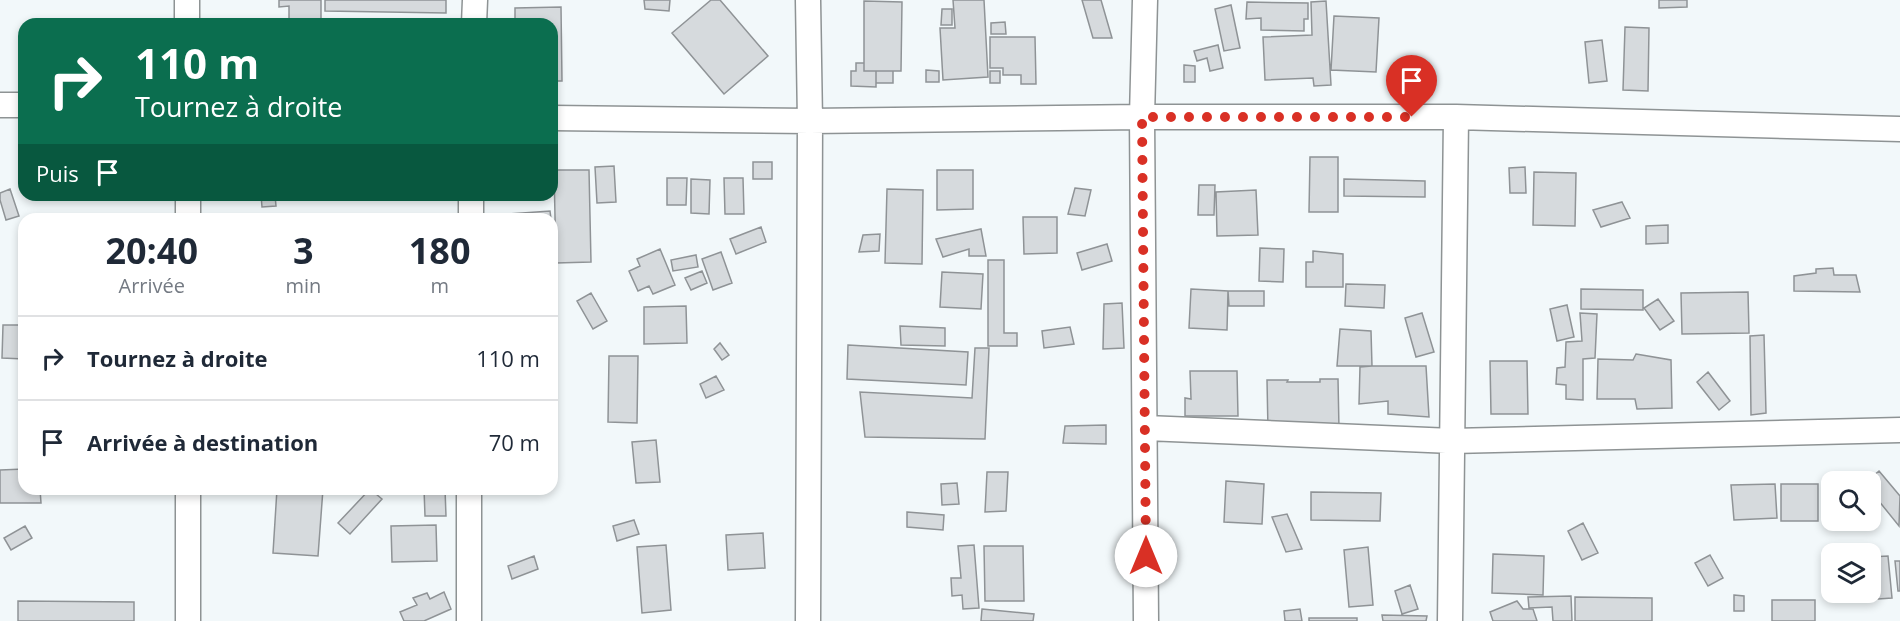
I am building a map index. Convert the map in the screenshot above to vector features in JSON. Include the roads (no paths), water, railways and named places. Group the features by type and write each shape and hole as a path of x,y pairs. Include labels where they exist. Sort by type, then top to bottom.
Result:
{"street":[{"path":"187,0 187,18"},
{"path":"474,18 475,0"},
{"path":"808,0 810,121 808,621"},
{"path":"1145,0 1142,117 1146,621"},
{"path":"0,105 18,105"},
{"path":"558,118 810,121 1142,117 1456,117 1900,129"},
{"path":"1450,621 1456,117"},
{"path":"1146,428 1452,441 1900,430"},
{"path":"188,495 188,621"},
{"path":"469,621 470,495"}]}
